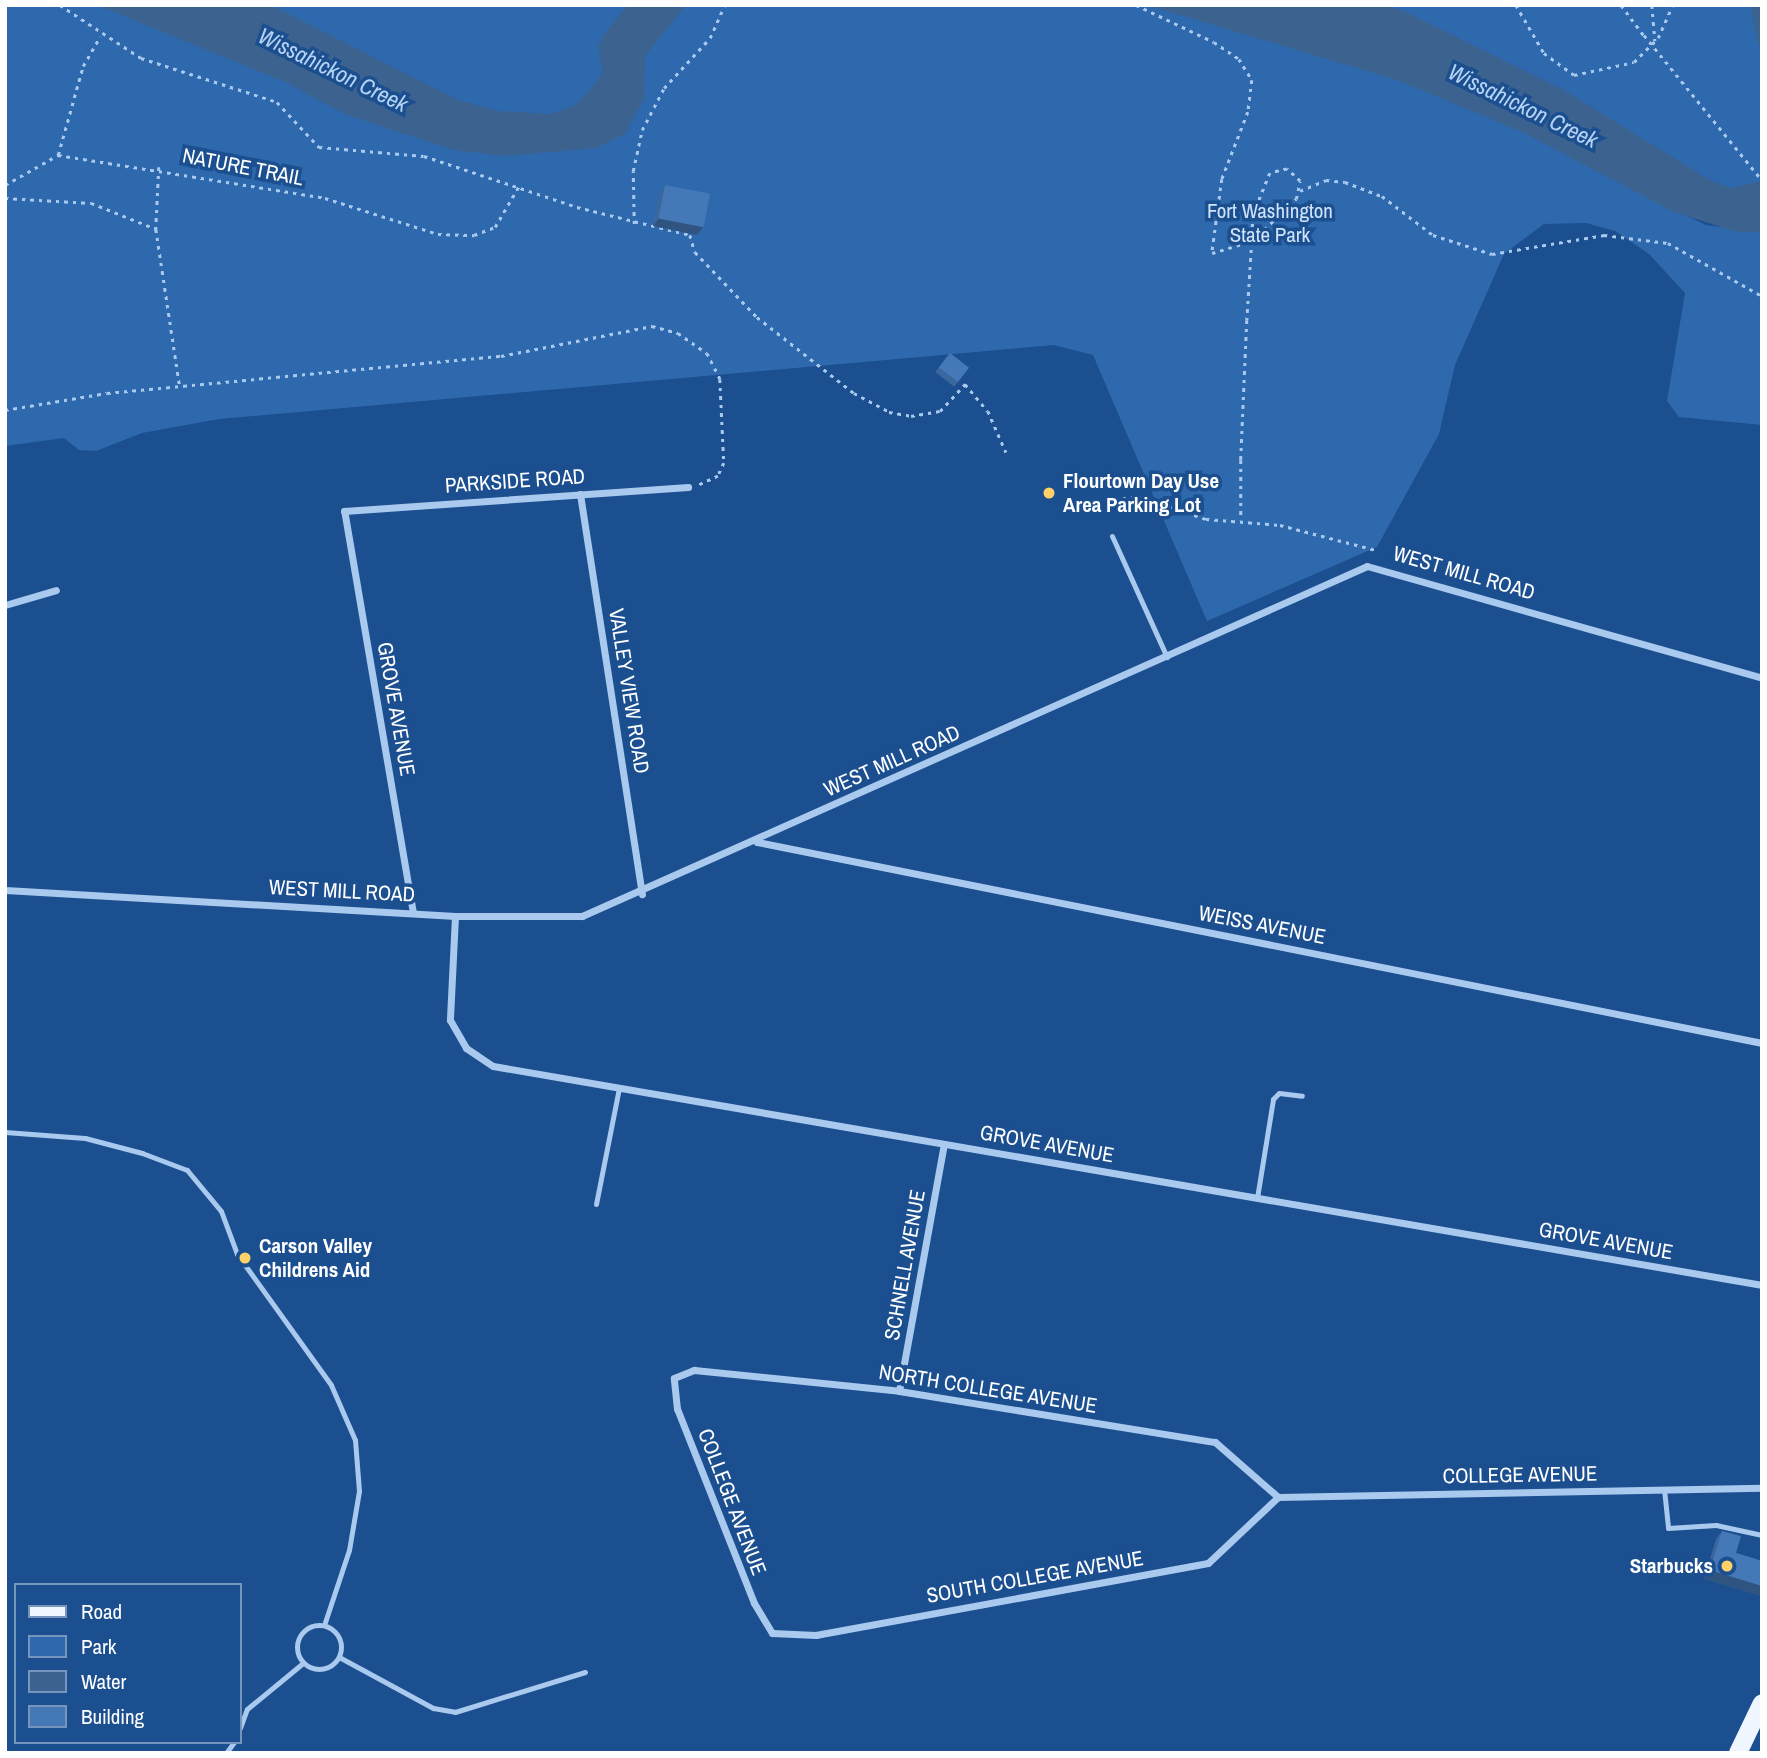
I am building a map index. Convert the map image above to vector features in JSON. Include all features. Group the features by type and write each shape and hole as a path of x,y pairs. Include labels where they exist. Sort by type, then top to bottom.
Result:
{"main road":[{"path":"1741,1752 1762,1703"}],"street":[{"name":"PARKSIDE ROAD","path":"344,511 688,487"},
{"name":"VALLEY VIEW ROAD","path":"580,494 642,894"},
{"name":"GROVE AVENUE","path":"344,511 413,913"},
{"name":"WEST MILL ROAD","path":"5,890 456,916 571,917 642,894 1167,657 1352,570 1381,566 1762,678"},
{"path":"5,605 56,590"},
{"name":"WEISS AVENUE","path":"755,842 1762,1043"},
{"name":"GROVE AVENUE","path":"456,916 450,1020 466,1048 494,1066 1762,1285"},
{"name":"SCHNELL AVENUE","path":"899,1391 944,1144"},
{"name":"NORTH COLLEGE AVENUE","path":"674,1378 694,1370 899,1391 1215,1442 1278,1497"},
{"name":"COLLEGE AVENUE","path":"674,1378 677,1409 754,1603 772,1633"},
{"name":"COLLEGE AVENUE","path":"1278,1497 1762,1488"},
{"name":"SOUTH COLLEGE AVENUE","path":"772,1633 816,1635 1208,1563 1278,1497"}],"lane":[{"path":"1112,536 1167,657"},
{"path":"596,1204 619,1088"},
{"path":"1257,1198 1273,1099 1279,1093 1302,1096"},
{"path":"5,1132 85,1138 142,1153 187,1170 221,1211 237,1254 331,1385 355,1440 359,1491 351,1538 324,1625 299,1636 303,1663"},
{"path":"1664,1489 1668,1528 1716,1525 1762,1535"},
{"path":"324,1625 340,1638 339,1657"},
{"path":"303,1663 323,1669 339,1657"},
{"path":"339,1657 379,1673 424,1704 455,1712 584,1672"},
{"path":"242,1723 247,1709 303,1663"}],"path":[{"name":"NATURE TRAIL","path":"60,5 100,37 141,58 254,90 277,102 319,148 424,156 634,224 690,235 695,252 757,317 873,405 900,415 929,414 947,406 965,384"},
{"path":"634,224 633,171 642,130 664,88 710,38 725,5"},
{"path":"1136,5 1214,42 1239,59 1252,80 1248,111 1222,179 1212,253 1252,241 1300,191 1326,180 1345,182 1382,196 1433,235 1492,254 1594,236 1668,243 1762,296"},
{"path":"1516,5 1544,53 1574,75 1623,69 1655,41 1673,5"},
{"path":"1621,5 1762,180"},
{"path":"1652,5 1655,41"},
{"path":"5,185 58,155 83,66 100,37"},
{"name":"NATURE TRAIL","path":"58,155 159,167 325,198 438,234 474,235 495,227 519,186"},
{"path":"159,167 156,229 180,388"},
{"path":"1241,520 1252,241 1258,191 1270,173 1287,169 1300,181 1300,191"},
{"path":"5,198 91,203 156,229"},
{"path":"5,410 180,388 501,356 652,326 678,333 707,353 720,379 724,463 709,484 688,487"},
{"path":"960,380 988,411 1006,452"},
{"path":"1106,501 1138,496 1194,517 1241,520 1376,550"}],"green space":[{"name":"Fort Washington State Park","path":"5,5 1762,5 1762,215 1639,193 1706,225 1762,232 1762,425 1679,417 1667,401 1685,293 1649,254 1615,231 1586,223 1544,224 1504,254 1455,365 1439,434 1377,547 1207,621 1093,355 1054,345 219,419 142,433 96,451 79,450 64,438 5,446"}],"water":[{"name":"Wissahickon Creek","path":"97,5 271,5 456,99 497,111 550,114 575,105 603,72 598,46 604,34 628,5 686,5 645,56 644,99 625,134 596,148 505,156 453,150 347,115 283,81"},
{"name":"Wissahickon Creek","path":"1147,5 1385,5 1408,13 1564,90 1708,179 1730,188 1762,181 1762,232 1737,232 1674,212 1520,131 1397,80"},
{"path":"1750,5 1762,5 1762,52 1757,39"}],"building":[{"path":"665,185 710,194 704,227 659,218"},
{"path":"950,353 969,368 958,382 939,367"},
{"path":"1722,1531 1741,1536 1736,1553 1762,1561 1762,1586 1710,1570"}],"place":[{"name":"Flourtown Day Use Area Parking Lot","path":"1049,493"},
{"name":"Carson Valley Childrens Aid","path":"245,1258"},
{"name":"Starbucks","path":"1727,1566"}]}
